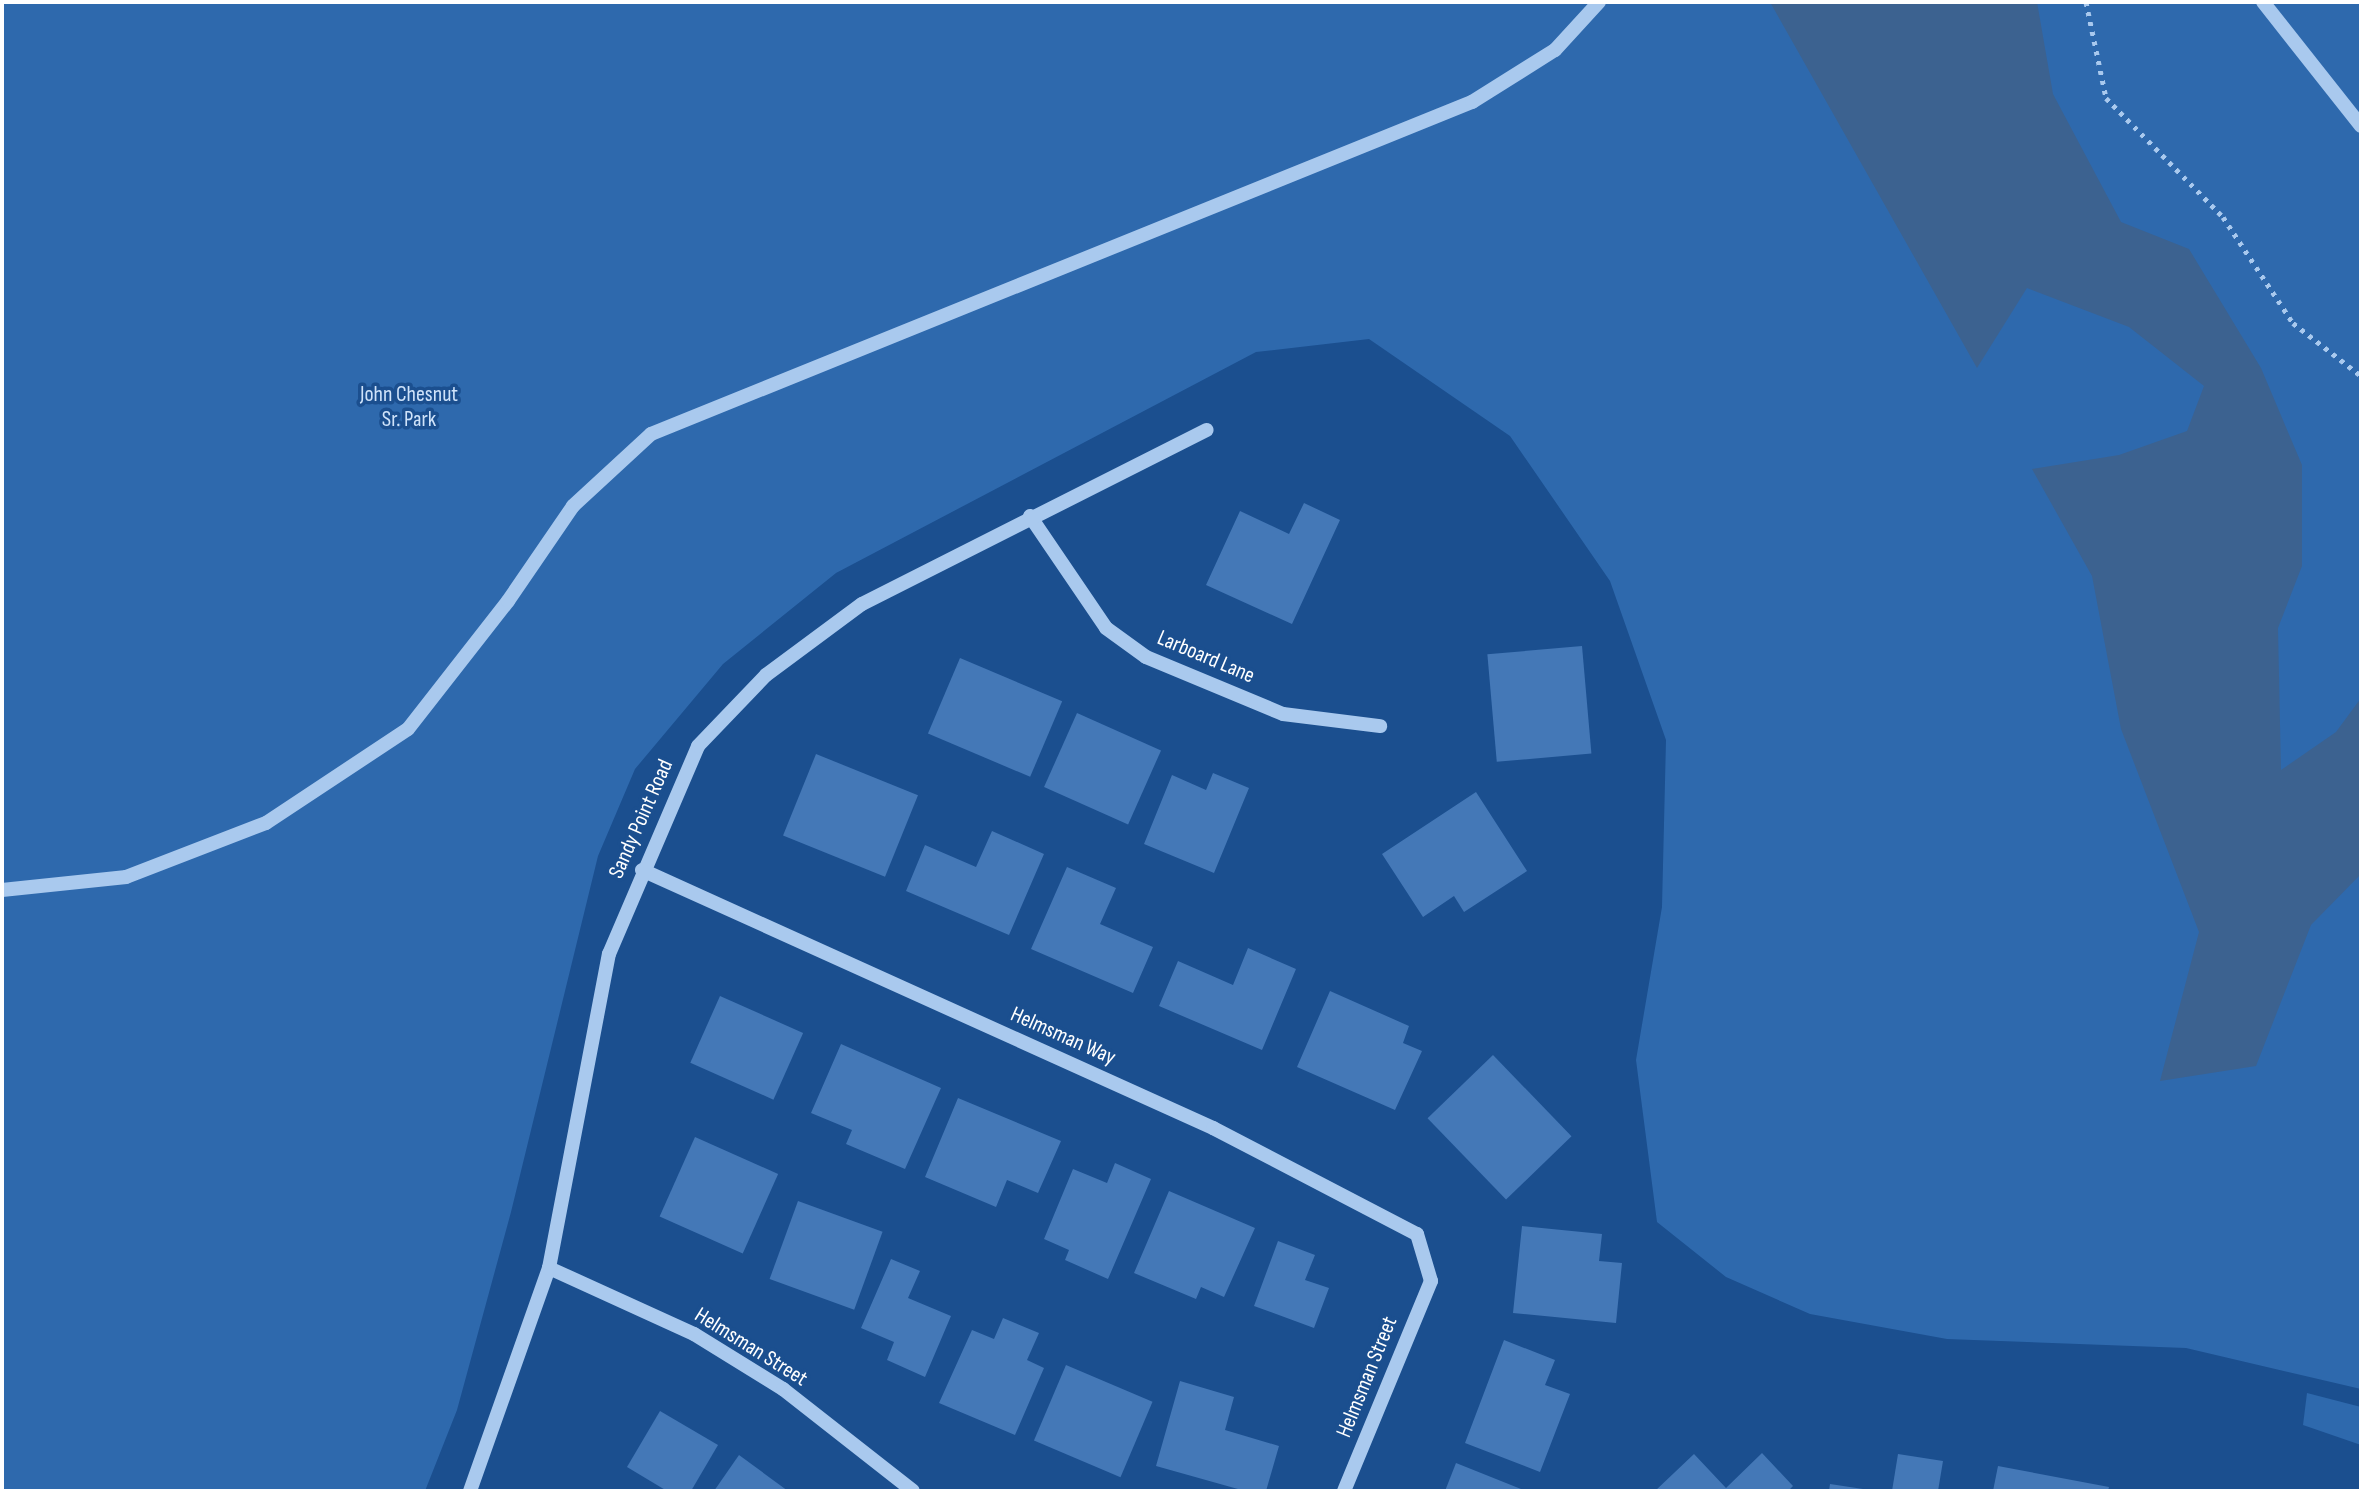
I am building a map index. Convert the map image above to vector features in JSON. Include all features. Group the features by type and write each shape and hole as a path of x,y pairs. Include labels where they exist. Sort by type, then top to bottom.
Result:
{"street":[{"path":"2,890 126,877 266,823 408,729 508,601 573,506 651,434 1472,102 1555,50 1599,2"},
{"path":"2263,2 2361,126"},
{"name":"Sandy Point Road","path":"470,1491 549,1268 609,954 642,870 698,746 766,675 862,604 1030,516 1206,430"},
{"name":"Larboard Lane","path":"1030,516 1106,628 1146,657 1283,714 1380,726"},
{"name":"Helmsman Way","path":"642,870 1213,1128 1404,1227 1417,1234 1431,1281"},
{"name":"Helmsman Street","path":"549,1268 707,1342 783,1389 913,1491"},
{"name":"Helmsman Street","path":"1344,1491 1431,1281"}],"path":[{"path":"2086,2 2106,98 2223,217 2293,323 2361,376"}],"green space":[{"name":"John Chesnut Sr. Park","path":"2,2 2361,2 2361,1389 2186,1348 1947,1339 1810,1314 1726,1277 1657,1222 1636,1060 1662,907 1666,740 1610,581 1510,436 1369,339 1256,352 836,573 723,664 635,769 598,856 511,1212 457,1410 425,1491 2,1491"},
{"path":"2307,1393 2361,1407 2361,1445 2303,1425"}],"shaded area":[{"path":"1770,2 2037,2 2053,94 2121,222 2189,249 2261,368 2302,465 2302,566 2278,628 2281,770 2336,732 2361,698 2361,874 2311,925 2256,1066 2160,1081 2199,932 2121,729 2092,576 2032,469 2119,455 2187,431 2204,386 2129,327 2027,288 1977,368"}],"building":[{"path":"1304,503 1340,520 1292,624 1206,585 1240,511 1289,534"},
{"path":"1582,646 1591,754 1497,762 1487,654"},
{"path":"960,658 1062,701 1030,777 928,733"},
{"path":"1077,713 1161,750 1128,824 1044,787"},
{"path":"816,754 918,795 885,877 783,836"},
{"path":"1213,773 1249,788 1214,873 1144,844 1172,775 1206,790"},
{"path":"1476,792 1527,871 1464,912 1454,896 1423,917 1382,854"},
{"path":"992,831 1044,854 1009,935 906,891 925,845 976,867"},
{"path":"1067,867 1116,888 1100,924 1153,947 1133,993 1031,949"},
{"path":"1248,948 1296,969 1262,1050 1159,1006 1178,961 1233,985"},
{"path":"1330,991 1409,1026 1403,1043 1422,1051 1395,1110 1297,1067"},
{"path":"720,996 803,1033 773,1100 690,1063"},
{"path":"841,1044 941,1088 905,1169 846,1144 852,1130 811,1113"},
{"path":"1493,1055 1571,1136 1506,1199 1428,1118"},
{"path":"958,1098 1061,1141 1038,1193 1007,1180 996,1207 925,1177"},
{"path":"695,1137 778,1174 743,1253 660,1216"},
{"path":"1115,1163 1151,1179 1108,1279 1065,1260 1069,1250 1044,1239 1073,1169 1107,1183"},
{"path":"1169,1191 1255,1228 1224,1297 1201,1287 1196,1299 1134,1273"},
{"path":"798,1201 883,1232 854,1310 770,1279"},
{"path":"1522,1226 1602,1234 1599,1261 1622,1263 1616,1323 1513,1313"},
{"path":"1278,1241 1315,1255 1305,1280 1329,1288 1314,1328 1254,1306"},
{"path":"891,1259 920,1271 908,1298 951,1316 925,1377 887,1360 894,1342 861,1328"},
{"path":"1003,1318 1039,1333 1027,1360 1044,1368 1015,1435 939,1403 972,1330 994,1339"},
{"path":"1504,1340 1555,1360 1545,1385 1570,1394 1540,1472 1465,1443"},
{"path":"1066,1365 1153,1402 1120,1477 1034,1440"},
{"path":"1180,1381 1234,1397 1225,1430 1279,1446 1266,1491 1245,1491 1156,1466"},
{"path":"660,1411 718,1445 691,1491 667,1491 627,1467"},
{"path":"1762,1453 1793,1486 1788,1491 1655,1491 1694,1454 1726,1488"},
{"path":"1898,1454 1943,1461 1938,1491 1892,1491"},
{"path":"739,1455 788,1491 714,1491"},
{"path":"1456,1463 1526,1491 1445,1491"},
{"path":"1998,1466 2109,1487 2108,1491 1993,1491"},
{"path":"1830,1484 1863,1489 1863,1491 1829,1491"}]}
